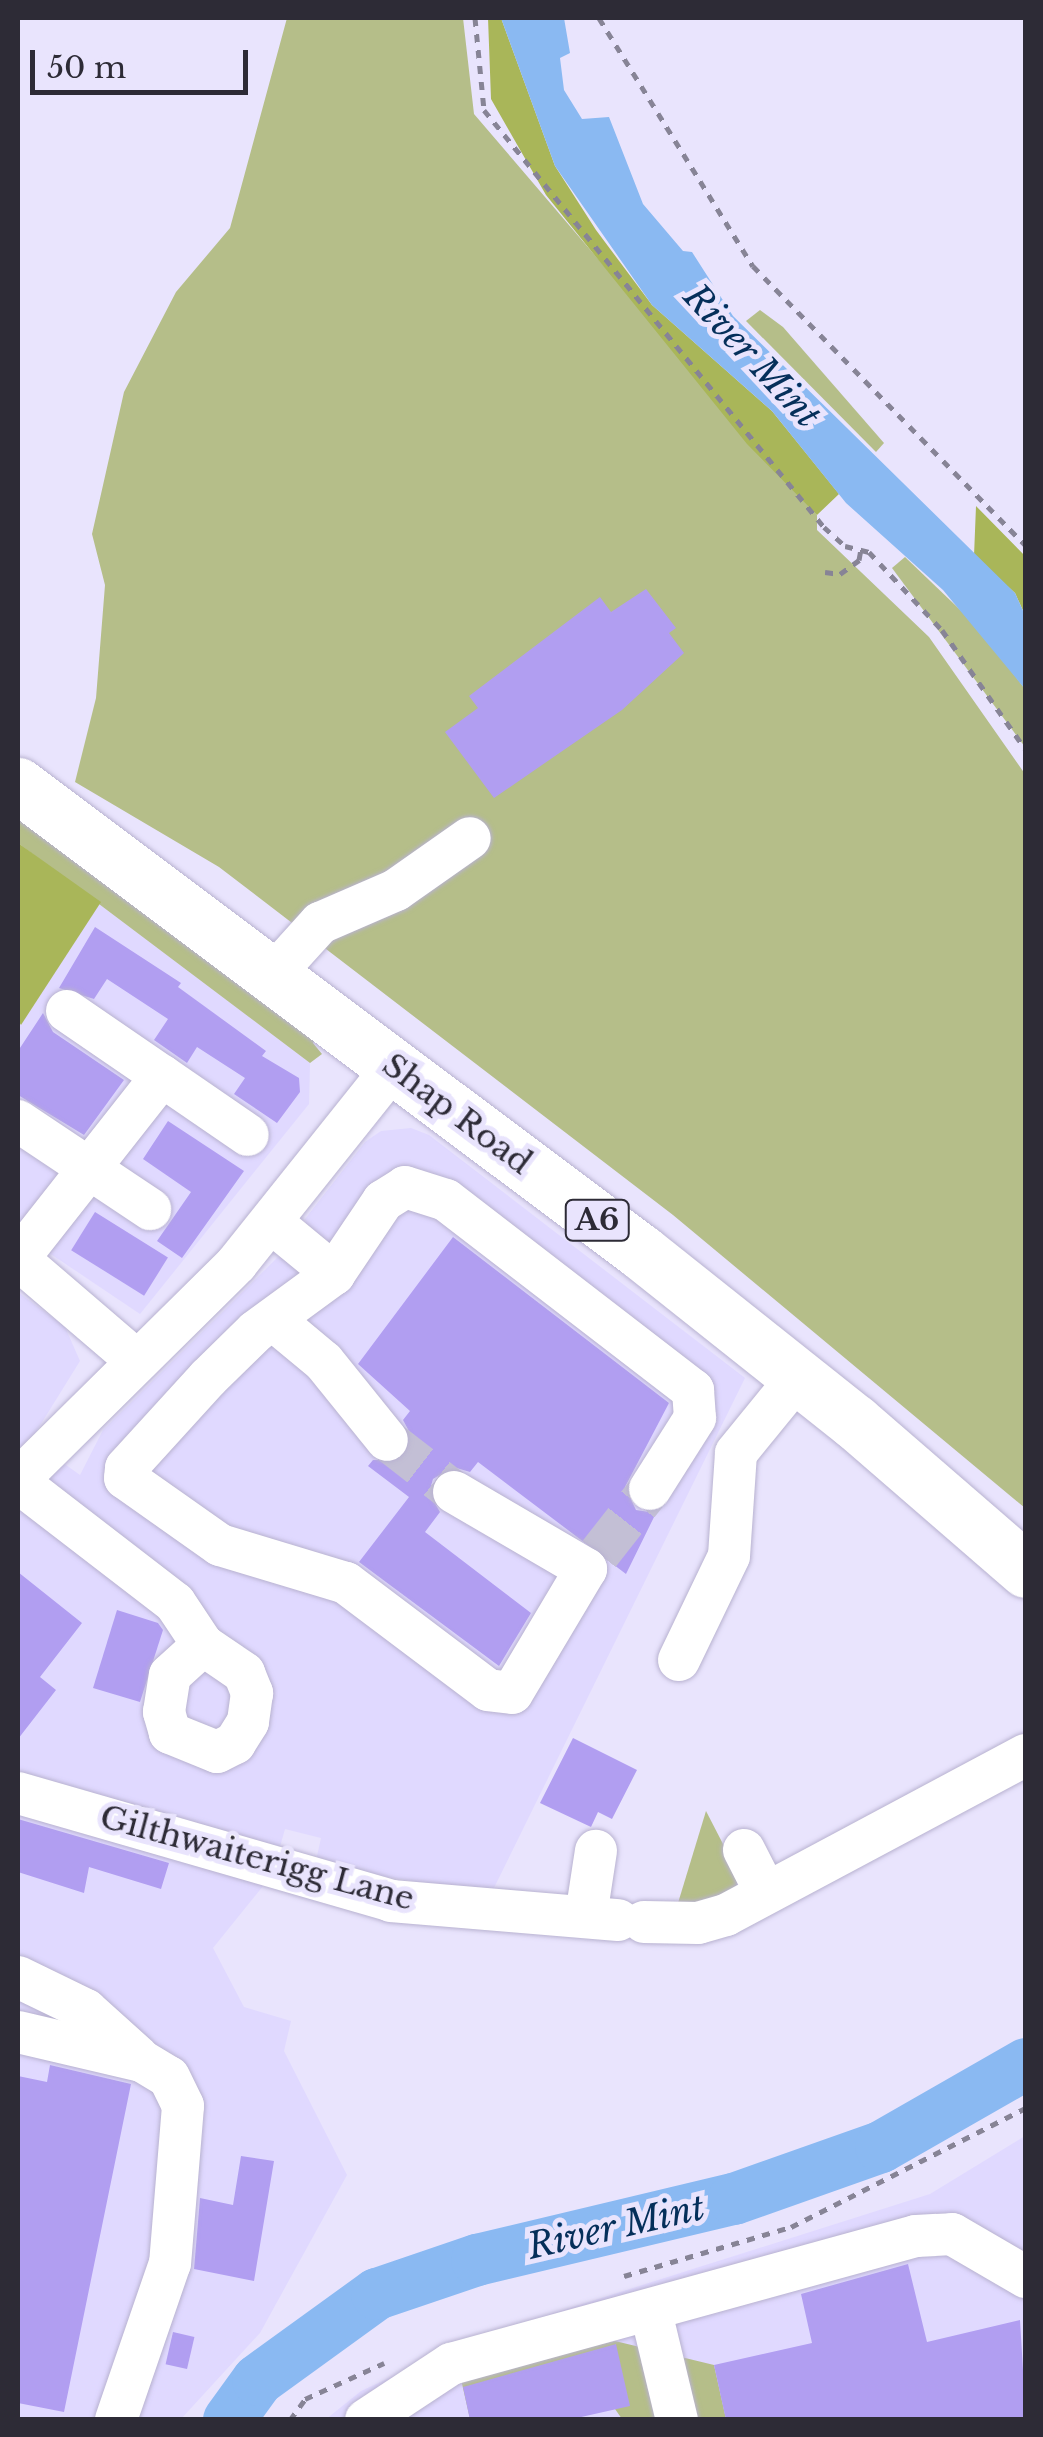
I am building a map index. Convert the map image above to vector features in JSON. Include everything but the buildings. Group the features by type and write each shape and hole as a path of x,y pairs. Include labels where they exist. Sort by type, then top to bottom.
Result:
{"highway":[{"name":"Shap Road","path":"18,785 394,1066 798,1377 1026,1570"}],"street":[{"path":"272,976 320,923 396,890 470,838"},
{"path":"68,1012 248,1135"},
{"path":"203,1644 180,1608 22,1467 138,1361 271,1222 394,1066"},
{"path":"138,1361 18,1259 162,1076"},
{"path":"18,1121 150,1209"},
{"path":"454,1492 593,1561 512,1693 488,1690 346,1582 220,1545 132,1486 126,1468 256,1332 276,1322 334,1274 383,1201 405,1187 446,1200 693,1390 695,1418 650,1489"},
{"path":"271,1222 334,1274"},
{"path":"276,1322 324,1362 387,1440"},
{"path":"679,1660 729,1556 736,1453 798,1377"},
{"name":"Gilthwaiterigg Lane","path":"18,1793 391,1901 698,1924 1026,1755"},
{"path":"744,1850 766,1892"},
{"path":"596,1851 615,1920"},
{"path":"18,1977 86,2010 142,2061 169,2078 180,2095 183,2118 170,2263 116,2420"},
{"path":"18,2032 142,2061"},
{"path":"366,2420 451,2364 916,2236 952,2234 1026,2277"},
{"path":"651,2312 677,2420"}],"path":[{"path":"475,18 484,110 824,527 845,546 861,549 942,630 1026,750"},
{"path":"599,18 753,266 1026,546"},
{"path":"824,572 840,574 858,560 861,549"},
{"path":"605,2282 791,2227 1026,2108"},
{"path":"290,2420 306,2399 390,2360"}],"shaded area":[{"path":"18,843 310,1063 309,1104 140,1314 18,1232"},
{"path":"411,1128 429,1135 745,1378 491,1894 315,1865 321,1838 285,1829 272,1875 213,1948 244,2007 291,2021 284,2051 347,2175 260,2333 181,2419 18,2419 18,1292 65,1327 80,1361 31,1440 80,1475 103,1430 278,1257 286,1259 308,1229 305,1219 365,1142 381,1131"},
{"path":"1025,2136 1025,2419 325,2420 361,2391 478,2337 930,2194"}],"green space":[{"path":"287,18 463,18 474,114 817,515 817,530 929,637 1025,774 1025,1508 673,1215 219,867 75,782 96,698 105,585 92,534 124,392 176,292 230,228"},
{"path":"488,18 501,18 555,166 596,230 652,305 772,411 839,494 817,515 747,444 546,195 491,99"},
{"path":"760,310 783,327 884,443 876,452 746,321"},
{"path":"976,506 1025,556 1025,615 1015,593 974,556"},
{"path":"905,557 976,625 1025,689 1025,747 892,568"},
{"path":"18,808 317,1036 313,1043 322,1054 310,1063 18,843"},
{"path":"18,843 101,902 21,1025 18,1020"},
{"path":"706,1811 740,1877 735,1890 716,1903 678,1903"},
{"path":"615,2341 714,2365 726,2419 622,2419 615,2409 470,2419 460,2375"}],"water":[{"path":"501,18 564,18 570,53 560,58 564,90 582,119 609,117 643,204 683,251 692,252 733,316 1015,593 1025,615 1025,689 943,590 846,503 772,411 652,305 555,166"}],"waterway":[{"name":"River Mint","path":"229,2420 258,2380 377,2294 477,2260 734,2199 881,2147 1026,2064"}],"tunnel":[{"path":"387,1440 454,1492"},
{"path":"599,1554 650,1489"}]}
